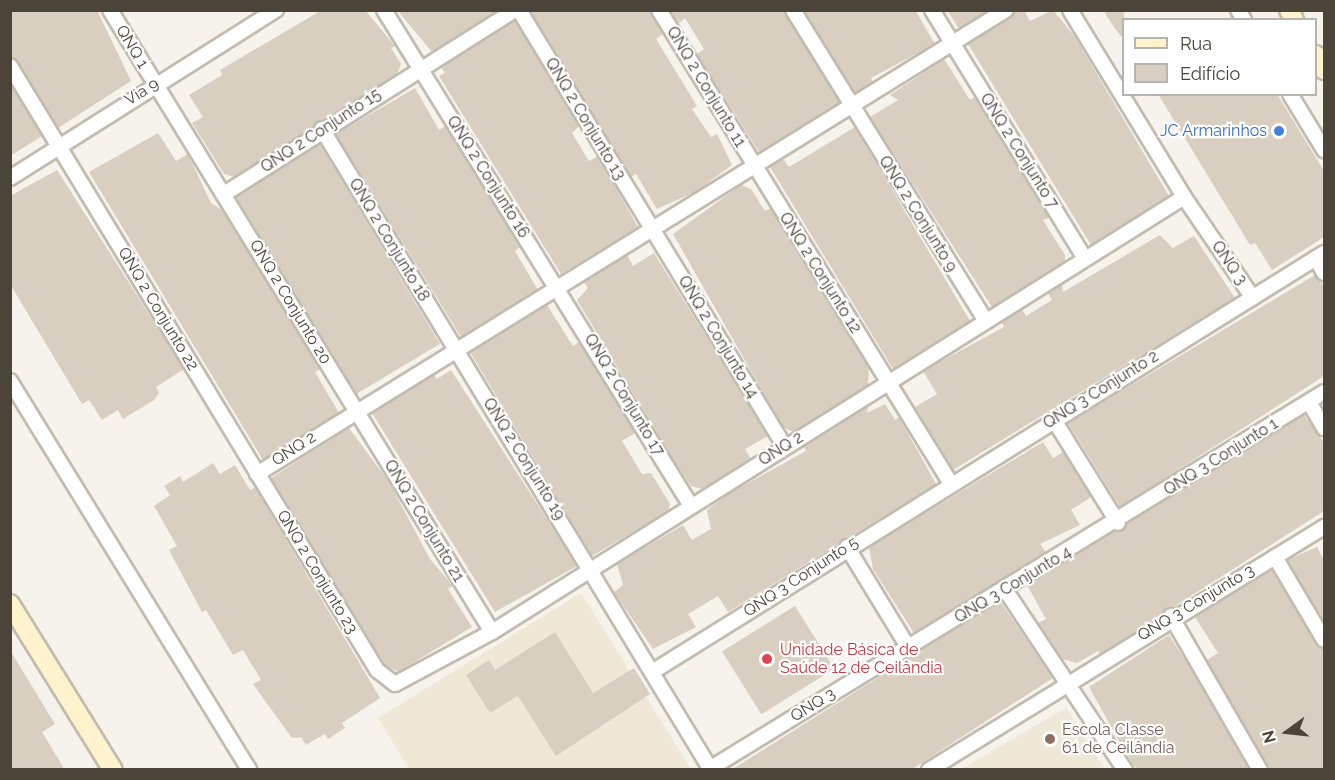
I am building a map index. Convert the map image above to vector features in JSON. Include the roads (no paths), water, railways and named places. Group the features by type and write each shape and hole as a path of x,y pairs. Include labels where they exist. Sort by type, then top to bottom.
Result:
{"street":[{"name":"QNQ 1","path":"110,10 154,84"},
{"name":"Via 9","path":"10,178 154,84 276,10"},
{"path":"384,10 419,68"},
{"name":"QNQ 2 Conjunto 15","path":"224,194 419,68 517,10"},
{"name":"QNQ 2 Conjunto 13","path":"517,10 651,227"},
{"name":"QNQ 2 Conjunto 11","path":"659,10 753,164"},
{"name":"QNQ 2 Conjunto 9","path":"793,10 986,321"},
{"name":"QNQ 2 Conjunto 7","path":"932,10 1085,259"},
{"name":"QNQ 2","path":"257,474 556,285 1006,10"},
{"name":"QNQ 3","path":"1070,10 1122,95"},
{"name":"QNQ 2 Conjunto 22","path":"10,66 257,474"},
{"name":"QNQ 2 Conjunto 16","path":"419,68 556,285"},
{"path":"154,84 224,194"},
{"name":"QNQ 3","path":"1122,96 1184,197 1253,298 1320,256 1324,273"},
{"path":"1291,96 1324,150"},
{"name":"QNQ 2 Conjunto 18","path":"322,129 456,350"},
{"name":"QNQ 2 Conjunto 12","path":"753,164 887,383"},
{"name":"QNQ 2 Conjunto 20","path":"224,194 356,410"},
{"name":"QNQ 2","path":"377,670 395,684 408,681 492,632 1184,197"},
{"name":"QNQ 2 Conjunto 14","path":"651,227 785,447"},
{"name":"QNQ 2 Conjunto 17","path":"556,285 691,506"},
{"name":"QNQ 3 Conjunto 2","path":"950,482 1253,298"},
{"name":"QNQ 2 Conjunto 19","path":"456,350 592,568"},
{"path":"10,381 249,770"},
{"path":"887,383 950,482"},
{"name":"QNQ 3 Conjunto 1","path":"1118,523 1324,392"},
{"path":"1309,402 1324,428"},
{"name":"QNQ 2 Conjunto 21","path":"356,410 492,632"},
{"path":"1054,420 1118,523"},
{"name":"QNQ 2 Conjunto 23","path":"257,474 377,670"},
{"name":"QNQ 3 Conjunto 5","path":"652,672 950,482"},
{"name":"QNQ 3 Conjunto 4","path":"908,647 1004,588 1118,523"},
{"name":"QNQ 3 Conjunto 3","path":"929,770 1171,616 1324,527"},
{"path":"847,547 908,647"},
{"path":"1275,557 1324,640"},
{"name":"QNQ 3","path":"592,568 711,769 908,647"},
{"path":"1004,588 1070,681 1125,770"},
{"path":"10,604 113,770"},
{"path":"1171,616 1260,770"}],"place":[{"name":"JC Armarinhos","path":"1279,131"},
{"name":"Unidade Básica de Saúde 12 de Ceilândia","path":"767,659"},
{"name":"Escola Classe 61 de Ceilândia","path":"1050,739"}]}
